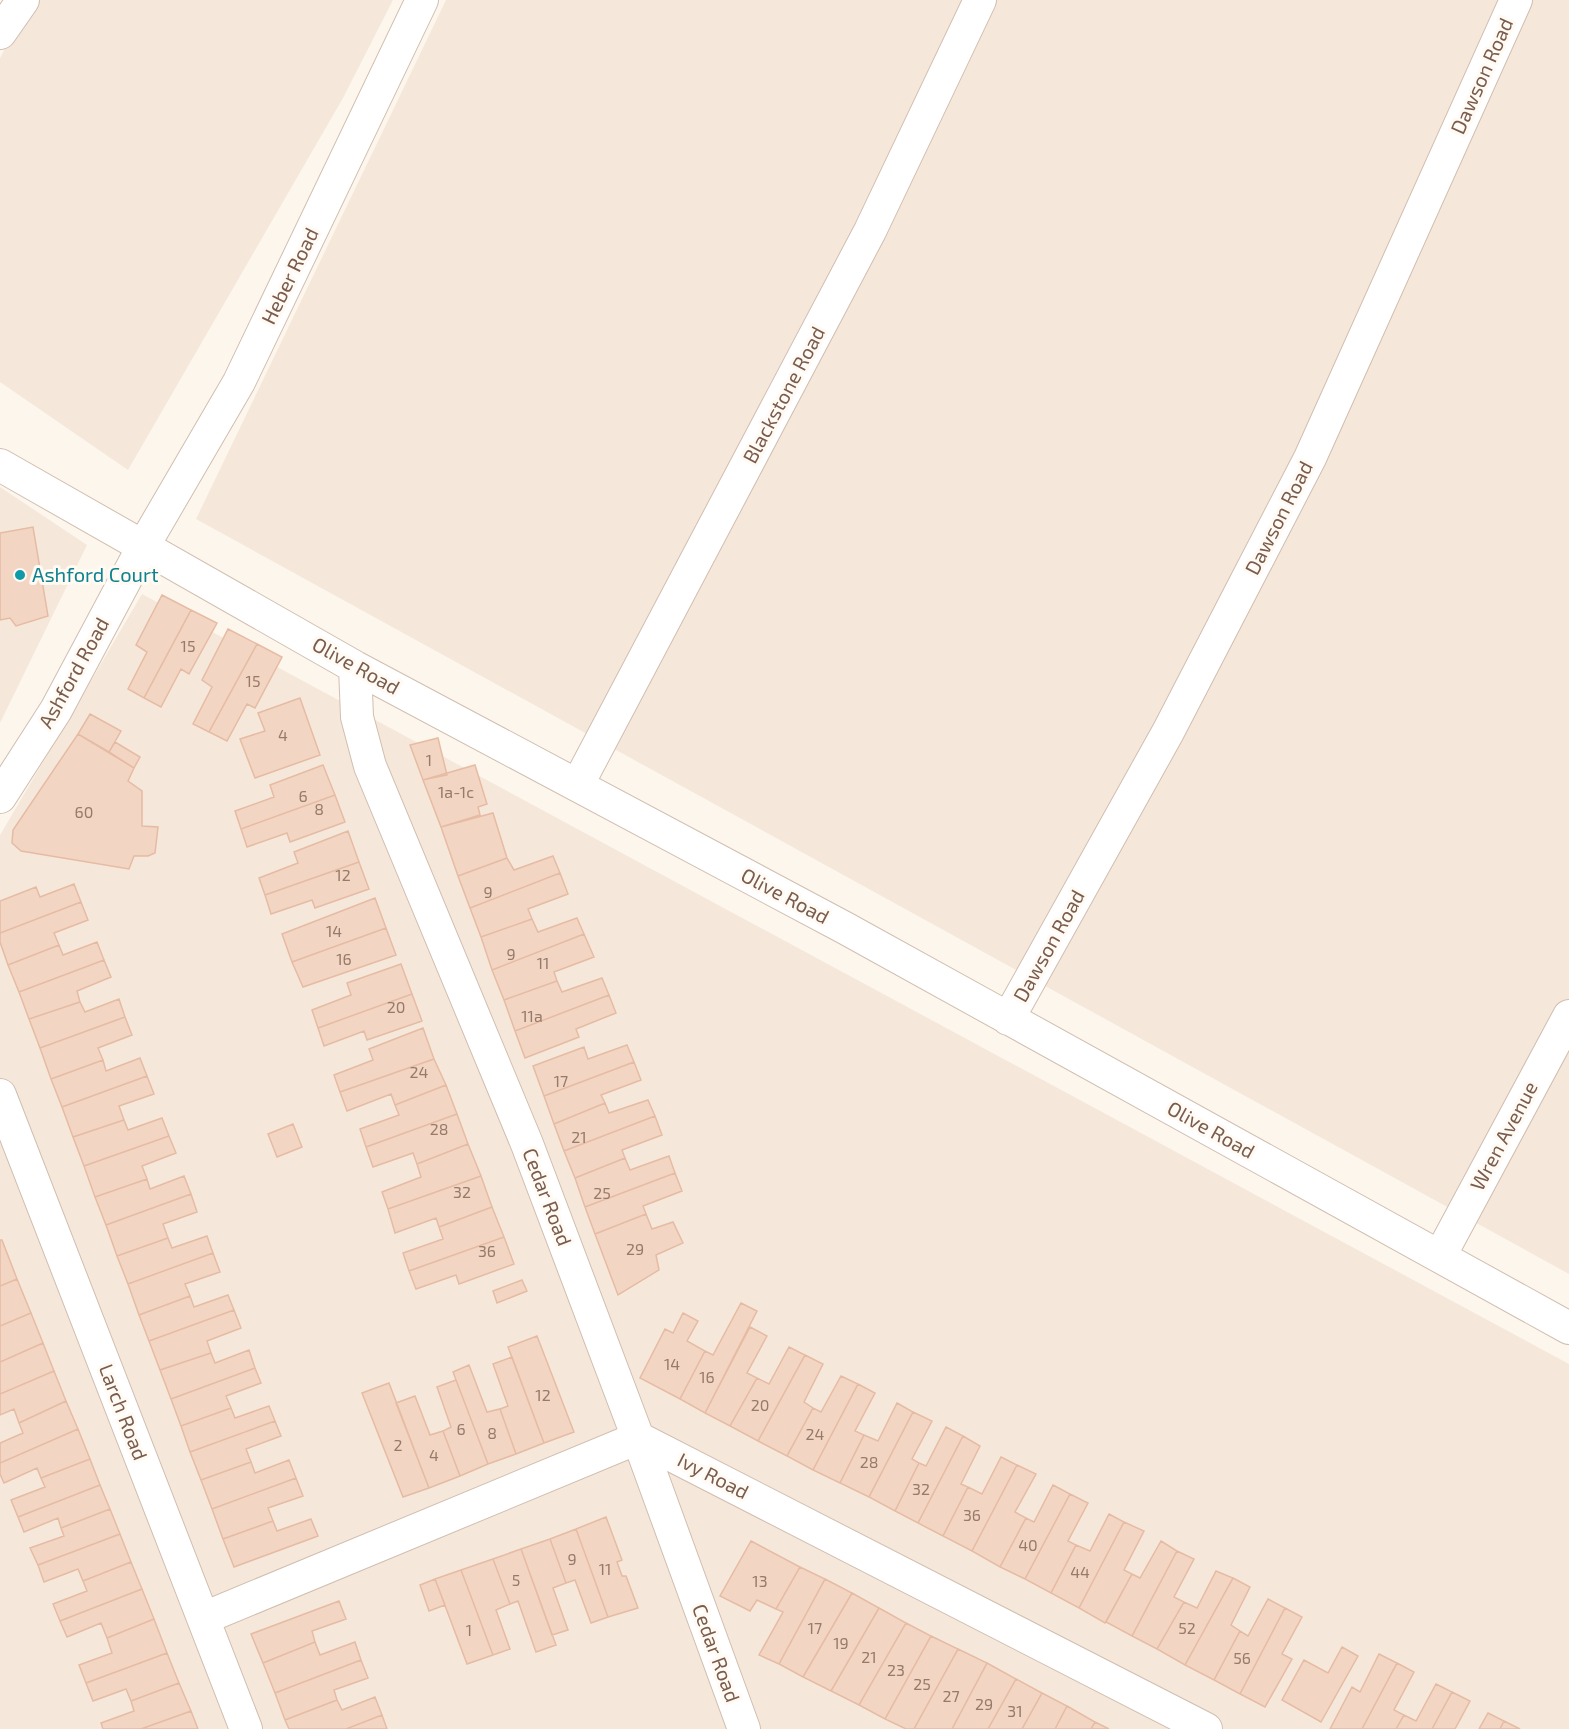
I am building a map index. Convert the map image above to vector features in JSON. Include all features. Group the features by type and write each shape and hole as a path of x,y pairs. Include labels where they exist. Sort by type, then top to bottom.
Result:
{"street":[{"path":"0,33 22,0"},
{"name":"Heber Road","path":"144,546 239,382 422,0"},
{"name":"Blackstone Road","path":"578,784 870,231 980,0"},
{"name":"Dawson Road","path":"1008,1019 1168,732 1310,458 1516,0"},
{"name":"Olive Road","path":"0,465 355,667 845,928 1569,1328"},
{"name":"Ashford Road","path":"0,797 56,710 144,546"},
{"name":"Cedar Road","path":"355,667 357,717 370,766 527,1144 638,1438 744,1729"},
{"name":"Wren Avenue","path":"1440,1256 1569,1016"},
{"name":"Larch Road","path":"0,1095 246,1729"},
{"path":"204,1618 638,1438"},
{"name":"Ivy Road","path":"638,1438 1206,1729"}],"shaded area":[{"path":"30,0 393,0 343,98 128,470 0,382 0,58"},
{"path":"446,0 1569,0 1569,1274 196,519"},
{"path":"0,487 87,545 0,723"},
{"path":"142,594 1569,1364 1569,1729 0,1729 0,835"}],"building":[{"name":"Ashford Court","path":"33,527 48,616 16,626 10,618 0,620 0,533"},
{"path":"162,595 191,610 144,698 128,689 147,652 136,645"},
{"path":"191,610 217,623 189,674 181,669 161,707 144,698"},
{"path":"228,629 257,644 209,732 193,724 212,687 202,680"},
{"path":"257,644 282,657 255,708 247,704 227,741 209,732"},
{"path":"300,698 320,755 255,778 240,739 265,731 258,713"},
{"path":"90,714 121,731 109,752 78,734"},
{"path":"78,734 134,768 128,781 142,791 142,826 158,827 155,853 148,856 134,856 129,869 21,851 12,843 13,830"},
{"path":"438,738 447,775 423,780 410,745"},
{"path":"115,742 140,757 134,768 109,752"},
{"path":"323,765 335,795 241,829 235,811 274,797 270,785"},
{"path":"475,765 487,804 478,807 480,815 441,827 423,780"},
{"path":"335,795 345,822 290,842 287,833 247,847 241,829"},
{"path":"493,813 507,858 458,876 441,827"},
{"path":"348,831 359,862 265,895 259,878 298,863 294,852"},
{"path":"553,856 560,873 470,908 458,876 507,858 514,870"},
{"path":"359,862 369,889 315,908 312,900 271,914 265,895"},
{"path":"560,873 568,894 528,909 532,919 481,937 470,908"},
{"path":"74,884 81,902 0,933 0,901 36,887 40,897"},
{"path":"375,898 386,928 292,962 282,934"},
{"path":"81,902 88,920 54,933 59,945 8,965 0,942 0,933"},
{"path":"577,918 584,934 492,970 481,937 532,919 538,932"},
{"path":"386,928 396,955 303,987 292,962"},
{"path":"584,934 594,957 554,972 557,981 504,1000 492,970"},
{"path":"97,942 104,960 19,992 8,965 59,945 63,955"},
{"path":"104,960 111,977 77,991 80,1002 29,1019 19,992"},
{"path":"401,964 412,994 318,1028 312,1010 351,995 347,983"},
{"path":"602,978 609,995 515,1031 504,1000 557,981 562,992"},
{"path":"412,994 422,1021 367,1040 364,1031 324,1046 318,1028"},
{"path":"609,995 616,1013 576,1029 579,1037 525,1058 515,1031"},
{"path":"119,999 125,1017 40,1048 29,1019 80,1002 85,1012"},
{"path":"125,1017 132,1035 98,1048 103,1060 51,1079 40,1048"},
{"path":"423,1028 434,1059 340,1092 334,1075 373,1060 369,1049"},
{"path":"627,1045 634,1062 544,1096 533,1066 584,1047 588,1059"},
{"path":"140,1058 147,1076 62,1107 51,1079 103,1060 106,1071"},
{"path":"434,1059 446,1085 395,1105 391,1094 347,1111 340,1092"},
{"path":"634,1062 641,1080 601,1095 605,1103 554,1124 544,1096"},
{"path":"147,1076 154,1094 119,1106 124,1120 73,1137 62,1107"},
{"path":"446,1085 457,1114 366,1147 360,1129 399,1115 395,1105"},
{"path":"648,1100 655,1116 564,1151 554,1124 605,1103 609,1113"},
{"path":"457,1114 468,1144 417,1164 413,1153 373,1167 366,1147"},
{"path":"655,1116 662,1135 622,1150 625,1158 575,1178 564,1151"},
{"path":"162,1118 169,1136 84,1166 73,1137 124,1120 128,1130"},
{"path":"293,1124 302,1147 277,1157 268,1134"},
{"path":"169,1136 176,1153 142,1166 147,1179 95,1197 84,1166"},
{"path":"468,1144 481,1176 388,1209 382,1192 421,1177 417,1164"},
{"path":"669,1156 675,1173 585,1207 575,1178 625,1158 630,1170"},
{"path":"675,1173 682,1191 643,1206 646,1214 595,1234 585,1207"},
{"path":"184,1176 191,1194 106,1225 95,1197 147,1179 150,1189"},
{"path":"481,1176 492,1207 439,1227 436,1218 395,1233 388,1209"},
{"path":"191,1194 197,1212 163,1224 168,1238 117,1256 106,1225"},
{"path":"492,1207 504,1237 409,1271 403,1253 443,1239 439,1227"},
{"path":"646,1214 652,1229 673,1222 683,1243 656,1255 659,1270 618,1295 595,1234"},
{"path":"207,1236 213,1253 128,1284 117,1256 168,1238 172,1248"},
{"path":"504,1237 514,1264 459,1284 456,1275 416,1289 409,1271"},
{"path":"0,1240 2,1240 17,1279 0,1286"},
{"path":"213,1253 220,1272 185,1284 190,1296 139,1315 128,1284"},
{"path":"17,1279 31,1313 0,1326 0,1286"},
{"path":"522,1280 527,1291 497,1303 493,1291"},
{"path":"228,1295 234,1310 149,1341 139,1315 190,1296 194,1307"},
{"path":"741,1303 757,1311 705,1413 680,1399 705,1351 713,1355"},
{"path":"234,1310 241,1328 207,1341 211,1353 160,1370 149,1341"},
{"path":"31,1313 43,1343 0,1362 0,1326"},
{"path":"683,1313 698,1321 687,1341 705,1351 680,1399 640,1378 665,1329 673,1333"},
{"path":"750,1327 767,1336 747,1373 757,1378 730,1426 705,1413"},
{"path":"537,1336 574,1432 544,1443 508,1347"},
{"path":"43,1343 54,1371 0,1394 0,1362"},
{"path":"789,1347 805,1355 758,1441 730,1426 757,1378 769,1384"},
{"path":"249,1350 255,1368 171,1399 160,1370 211,1353 215,1363"},
{"path":"805,1355 823,1364 804,1402 813,1408 787,1456 758,1441"},
{"path":"512,1357 544,1443 516,1454 500,1409 508,1406 493,1364"},
{"path":"469,1365 487,1412 500,1409 516,1454 488,1464 453,1372"},
{"path":"255,1368 261,1383 226,1396 231,1408 181,1426 171,1399"},
{"path":"54,1371 66,1401 19,1423 14,1409 0,1415 0,1394"},
{"path":"841,1376 858,1384 813,1470 787,1456 813,1408 821,1412"},
{"path":"456,1380 488,1464 460,1476 443,1431 451,1427 437,1387"},
{"path":"389,1383 429,1488 403,1497 362,1393"},
{"path":"858,1384 875,1393 855,1431 864,1435 840,1483 813,1470"},
{"path":"415,1396 430,1435 443,1431 460,1476 429,1488 396,1403"},
{"path":"66,1401 78,1429 0,1463 0,1443 23,1433 19,1423"},
{"path":"897,1403 913,1412 869,1497 840,1483 864,1435 878,1441"},
{"path":"269,1406 275,1421 190,1452 181,1426 231,1408 235,1418"},
{"path":"913,1412 932,1421 912,1459 919,1463 895,1511 869,1497"},
{"path":"275,1421 281,1436 246,1449 251,1462 201,1480 190,1452"},
{"path":"946,1427 963,1436 918,1523 895,1511 919,1463 926,1466"},
{"path":"78,1429 90,1459 41,1478 37,1468 4,1483 0,1474 0,1463"},
{"path":"963,1436 980,1446 961,1484 968,1487 943,1536 918,1523"},
{"path":"1001,1457 1017,1465 972,1551 943,1536 968,1487 982,1494"},
{"path":"90,1459 100,1485 18,1517 11,1500 45,1487 41,1478"},
{"path":"289,1460 296,1478 212,1509 201,1480 251,1462 255,1473"},
{"path":"1017,1465 1036,1474 1015,1512 1026,1518 1000,1567 972,1551"},
{"path":"296,1478 303,1496 268,1508 273,1521 223,1539 212,1509"},
{"path":"100,1485 110,1509 61,1528 58,1518 24,1532 18,1517"},
{"path":"1053,1485 1070,1494 1025,1579 1000,1567 1026,1518 1034,1522"},
{"path":"1070,1494 1088,1503 1068,1541 1076,1545 1051,1593 1025,1579"},
{"path":"110,1509 120,1534 38,1565 30,1548 64,1536 61,1528"},
{"path":"1109,1514 1124,1522 1079,1608 1051,1593 1076,1545 1090,1551"},
{"path":"606,1517 622,1560 617,1562 622,1576 626,1576 638,1608 608,1617 576,1529"},
{"path":"311,1519 318,1536 234,1567 223,1539 273,1521 277,1531"},
{"path":"1124,1522 1144,1531 1124,1570 1132,1574 1105,1623 1079,1608"},
{"path":"576,1529 608,1617 591,1623 575,1580 566,1583 550,1539"},
{"path":"120,1534 131,1562 83,1581 78,1569 44,1582 38,1565"},
{"path":"550,1539 566,1583 553,1588 568,1630 552,1635 521,1549"},
{"path":"751,1541 800,1567 776,1609 757,1600 750,1611 720,1596"},
{"path":"1161,1541 1177,1551 1132,1636 1106,1622 1132,1574 1140,1578"},
{"path":"521,1549 556,1645 536,1652 518,1601 510,1604 493,1559"},
{"path":"1177,1551 1194,1559 1174,1597 1184,1602 1157,1649 1132,1636"},
{"path":"493,1559 510,1604 496,1610 510,1649 493,1655 461,1570"},
{"path":"131,1562 142,1589 60,1621 53,1604 87,1591 83,1581"},
{"path":"800,1567 825,1579 779,1664 759,1655 783,1612 776,1609"},
{"path":"461,1570 493,1655 467,1664 435,1579"},
{"path":"1216,1571 1233,1578 1185,1665 1157,1649 1184,1602 1197,1608"},
{"path":"1233,1578 1250,1587 1231,1625 1240,1631 1214,1680 1185,1665"},
{"path":"435,1579 445,1605 429,1611 420,1585"},
{"path":"825,1579 852,1593 803,1677 779,1664"},
{"path":"142,1589 154,1619 107,1638 101,1623 67,1637 60,1621"},
{"path":"852,1593 879,1608 831,1691 803,1677"},
{"path":"1268,1599 1285,1608 1240,1694 1214,1680 1240,1631 1248,1636"},
{"path":"339,1601 346,1619 312,1631 315,1642 263,1663 251,1634"},
{"path":"879,1608 906,1623 859,1705 831,1691"},
{"path":"1285,1608 1302,1617 1282,1654 1292,1659 1265,1707 1240,1694"},
{"path":"154,1619 167,1653 86,1683 79,1665 112,1653 107,1638"},
{"path":"906,1623 931,1636 885,1719 859,1705"},
{"path":"931,1636 958,1649 914,1729 906,1729 885,1719"},
{"path":"315,1642 320,1655 355,1642 361,1660 275,1693 263,1663"},
{"path":"1342,1647 1358,1656 1321,1722 1282,1700 1304,1660 1328,1673"},
{"path":"958,1649 987,1663 952,1729 914,1729"},
{"path":"167,1653 179,1683 131,1701 126,1689 93,1701 86,1683"},
{"path":"1379,1654 1397,1663 1362,1729 1330,1729 1352,1687 1360,1692"},
{"path":"361,1660 368,1678 334,1690 337,1700 285,1720 275,1693"},
{"path":"987,1663 1016,1679 988,1729 952,1729"},
{"path":"1397,1663 1414,1672 1394,1710 1404,1715 1396,1729 1362,1729"},
{"path":"1016,1679 1042,1693 1022,1729 988,1729"},
{"path":"179,1683 191,1711 141,1729 103,1729 101,1723 134,1711 131,1701"},
{"path":"1436,1684 1452,1692 1432,1729 1396,1729 1404,1715 1416,1721"},
{"path":"1452,1692 1470,1701 1455,1729 1432,1729"},
{"path":"1042,1693 1067,1706 1055,1729 1022,1729"},
{"path":"375,1697 382,1715 346,1729 289,1729 285,1720 337,1700 342,1710"},
{"path":"1067,1706 1095,1722 1091,1729 1055,1729"},
{"path":"191,1711 198,1729 141,1729"},
{"path":"1488,1713 1504,1721 1500,1729 1479,1729"},
{"path":"382,1715 387,1729 346,1729"},
{"path":"1504,1721 1520,1729 1500,1729"},
{"path":"1095,1722 1109,1729 1091,1729"}],"place":[{"name":"Ashford Court","path":"20,575"}]}
